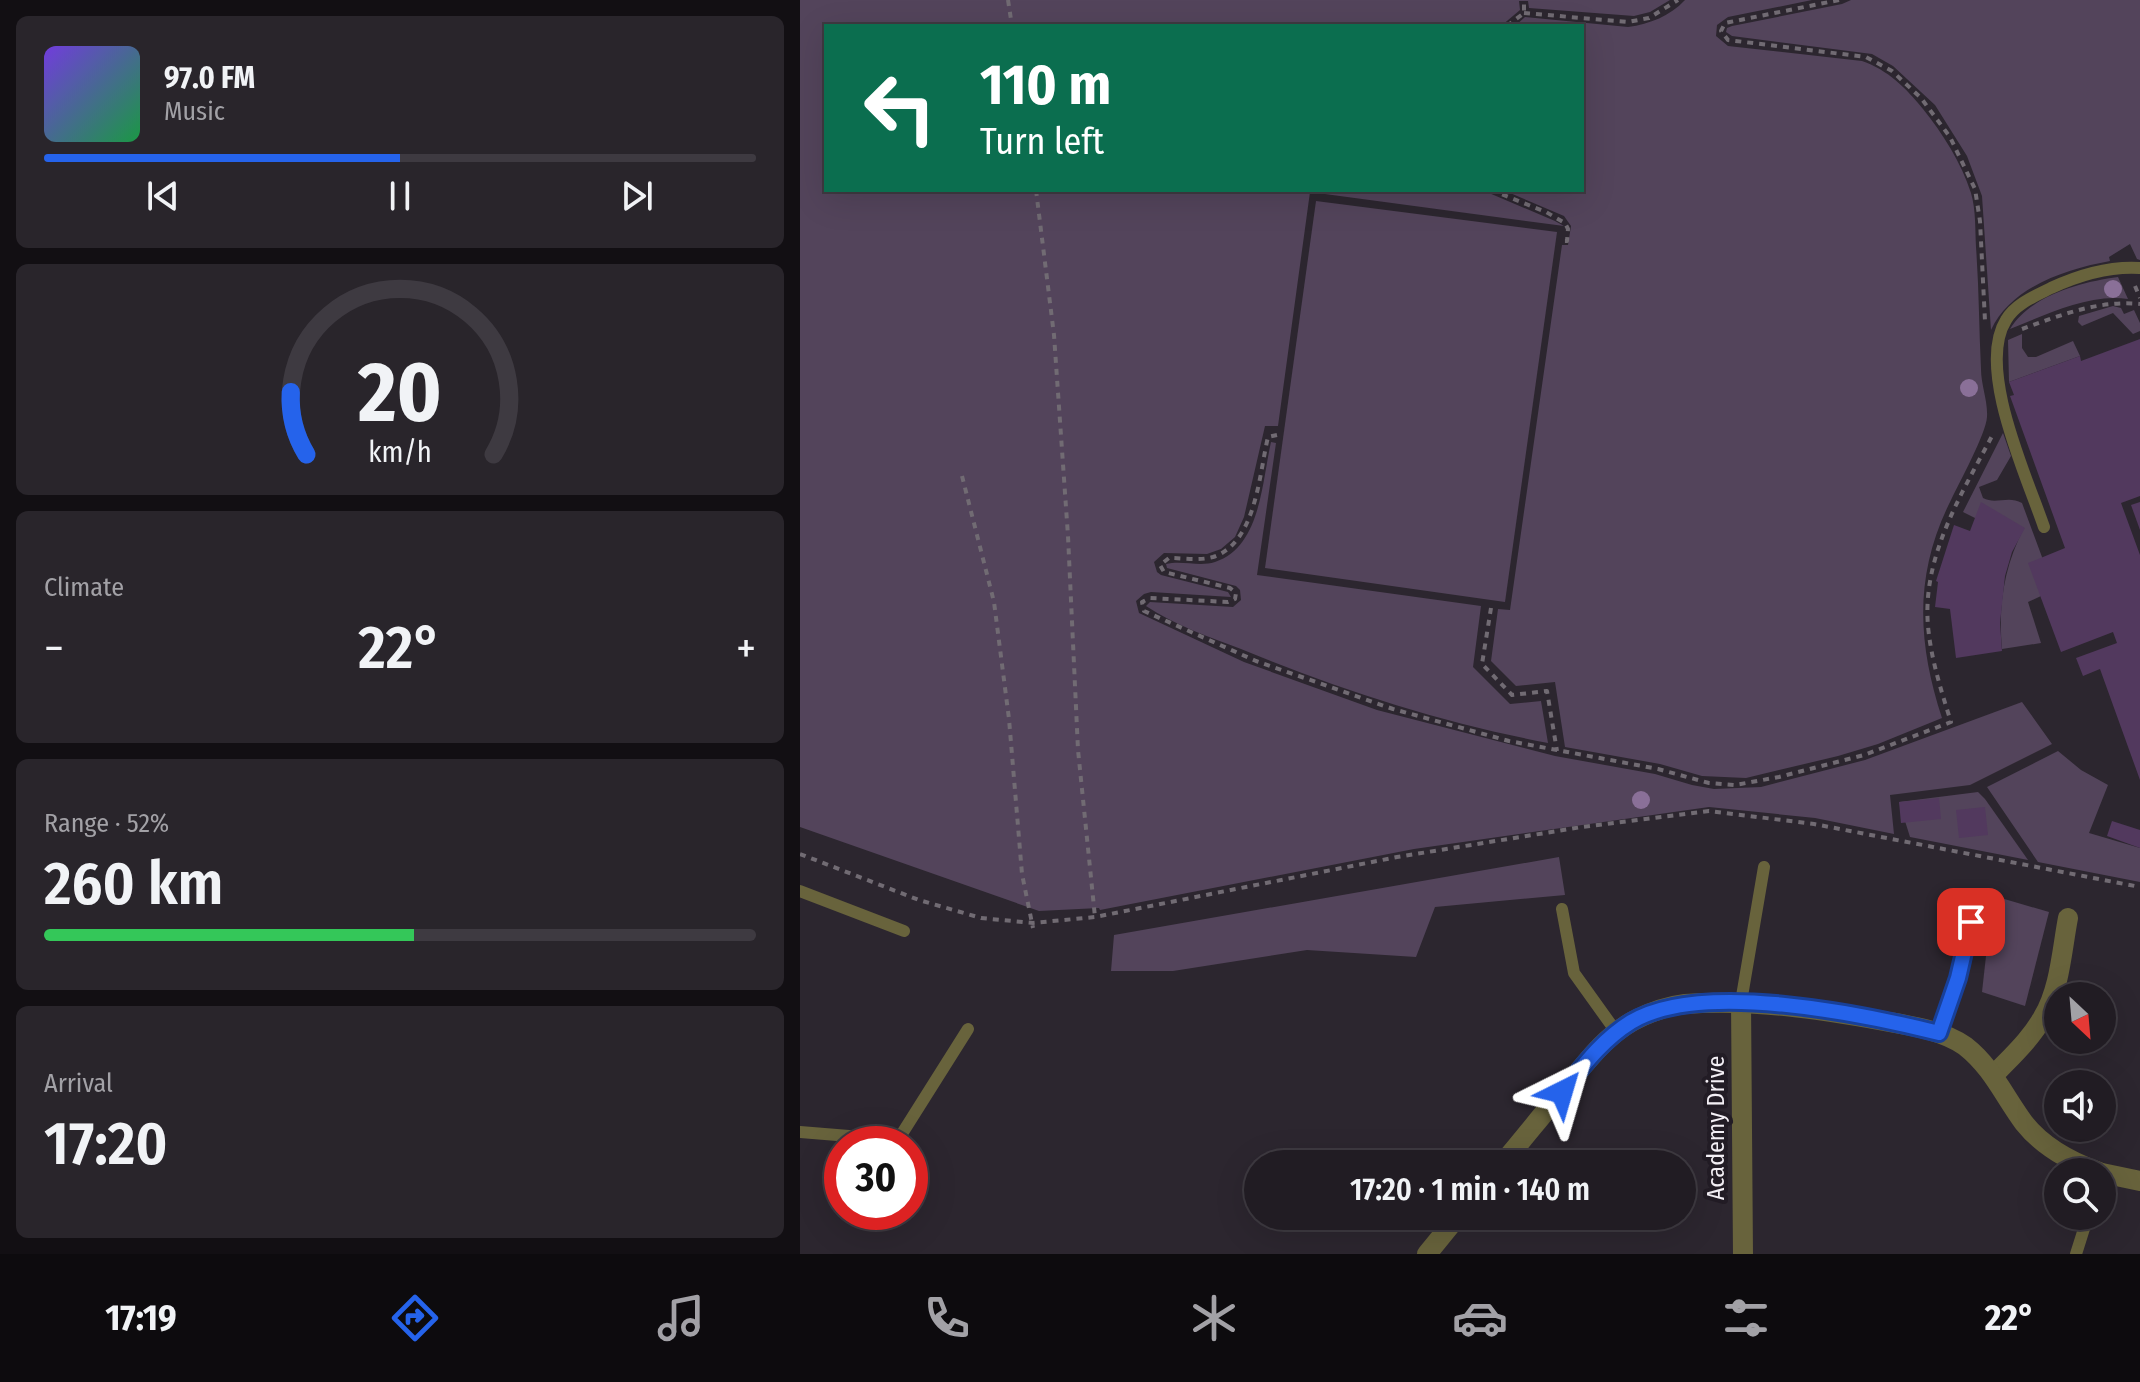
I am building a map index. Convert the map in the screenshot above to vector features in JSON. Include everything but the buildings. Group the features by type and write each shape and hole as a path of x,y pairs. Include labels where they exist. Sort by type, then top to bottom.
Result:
{"street":[{"path":"1994,1075 2022,1046 2044,1016 2054,990 2068,918"},
{"path":"1514,1150 1602,1044 1617,1033 1643,1017 1681,1005 1741,1002 1832,1011 1939,1033 1961,1043 1994,1075 2026,1125 2048,1146 2067,1158"},
{"name":"Academy Drive","path":"1741,1002 1743,1254"},
{"path":"2116,1175 2140,1181"},
{"path":"1427,1254 1447,1230"}],"lane":[{"path":"2044,527 2004,410 1997,366 1999,338 2007,318 2033,297 2102,270 2140,268"},
{"path":"1741,1002 1764,867"},
{"path":"800,891 904,931"},
{"path":"1562,909 1574,973 1617,1033"},
{"path":"1939,1033 1958,978 1971,922"},
{"path":"800,1132 898,1140 968,1029"},
{"path":"2076,1254 2084,1230"}],"path":[{"path":"1008,0 1012,24"},
{"path":"1510,24 1524,13 1628,22 1649,18 1678,0"},
{"path":"1839,0 1725,23 1721,31 1728,40 1866,57 1892,71 1921,98 1950,137 1975,189 1980,221 1986,342 2074,310 2104,303 2140,304"},
{"path":"1524,1 1524,13"},
{"path":"1036,192 1054,335 1078,750 1095,917"},
{"path":"1496,192 1559,219 1568,229 1567,241 1563,241"},
{"path":"1277,435 1268,437 1250,516 1235,544 1212,557 1169,558 1160,565 1164,572 1230,588 1236,593 1235,599 1228,602 1150,598 1142,602 1144,611 1256,661 1347,694 1443,723 1557,751 1658,769 1699,781 1735,785 1864,755 1951,722 1934,667 1928,624 1929,594 1935,558 1950,516 1997,425"},
{"path":"962,476 994,602 1009,719 1022,874 1033,925"},
{"path":"1491,608 1482,664 1512,695 1547,691 1557,751"},
{"path":"800,854 919,900 981,918 1033,925 1095,917 1397,857 1582,827 1709,811 1814,824 2140,887"},
{"path":"1582,827 1583,837"}],"shaded area":[{"path":"800,0 1670,0 1650,12 1634,16 1529,8 1528,1 1519,1 1520,10 1503,24 824,24 824,192 1310,192 1278,426 1265,426 1244,517 1235,537 1221,549 1207,554 1164,553 1154,562 1161,575 1228,592 1231,597 1151,592 1136,601 1139,613 1244,662 1377,710 1555,756 1655,774 1714,789 1761,787 1865,760 2022,702 2052,744 1970,785 1890,795 1894,834 1815,818 1709,807 1414,849 1100,910 1039,911 800,827"},
{"path":"1685,0 1812,0 1728,17 1717,25 1716,36 1728,46 1862,61 1888,75 1917,101 1944,138 1967,182 1975,213 1981,375 1987,417 1977,446 1939,527 1930,554 1923,608 1928,662 1942,718 1878,744 1746,778 1702,776 1660,764 1565,747 1555,682 1516,686 1491,661 1498,609 1510,610 1562,245 1568,245 1571,226 1564,216 1508,192 1584,192 1584,24 1517,24 1525,17 1628,27 1644,24 1673,11"},
{"path":"1851,0 2140,0 2140,260 2130,244 2109,257 2110,261 2042,282 2012,302 1991,330 1982,196 1967,156 1935,105 1893,66 1872,54 1732,36 1726,32 1732,26"},
{"path":"1310,192 1487,192 1564,226"},
{"path":"1316,201 1557,232 1505,602 1265,568"},
{"path":"2118,277 2128,299 2083,302 2010,329 2031,307 2058,292 2088,282"},
{"path":"2113,306 2121,308 2124,314 2134,310 2140,331 2133,334 2113,313 2082,326 2078,322 2079,316"},
{"path":"2022,334 2022,348 2028,357 2036,357 2073,341 2080,356 2009,382 2008,340"},
{"path":"2003,433 2011,456 1997,480 1979,487 1983,498 1988,500 2022,503 2042,557 2041,596 2028,602 2041,643 2002,649 2004,587 2024,528 1975,518 1963,512"},
{"path":"1271,442 1276,443 1257,575 1481,606 1473,667 1510,704 1541,701 1548,743 1470,726 1354,691 1192,630 1146,606 1150,602 1233,607 1241,600 1240,590 1236,586 1167,568 1166,564 1215,562 1230,554 1242,542 1257,511"},
{"path":"2058,751 2081,770 2108,785 2089,833 2140,848 2140,882 2038,862 1987,787"},
{"path":"1978,792 2028,860 1910,837 1899,802"},
{"path":"1559,857 1565,895 1435,907 1416,957 1307,950 1173,971 1111,971 1114,935"},
{"path":"2001,898 2049,912 2025,1006 1982,992 1986,956"}],"route":[{"path":"1562,1092 1602,1044 1632,1022 1653,1012 1681,1005 1741,1002 1832,1011 1939,1033 1958,978 1971,922"}]}
